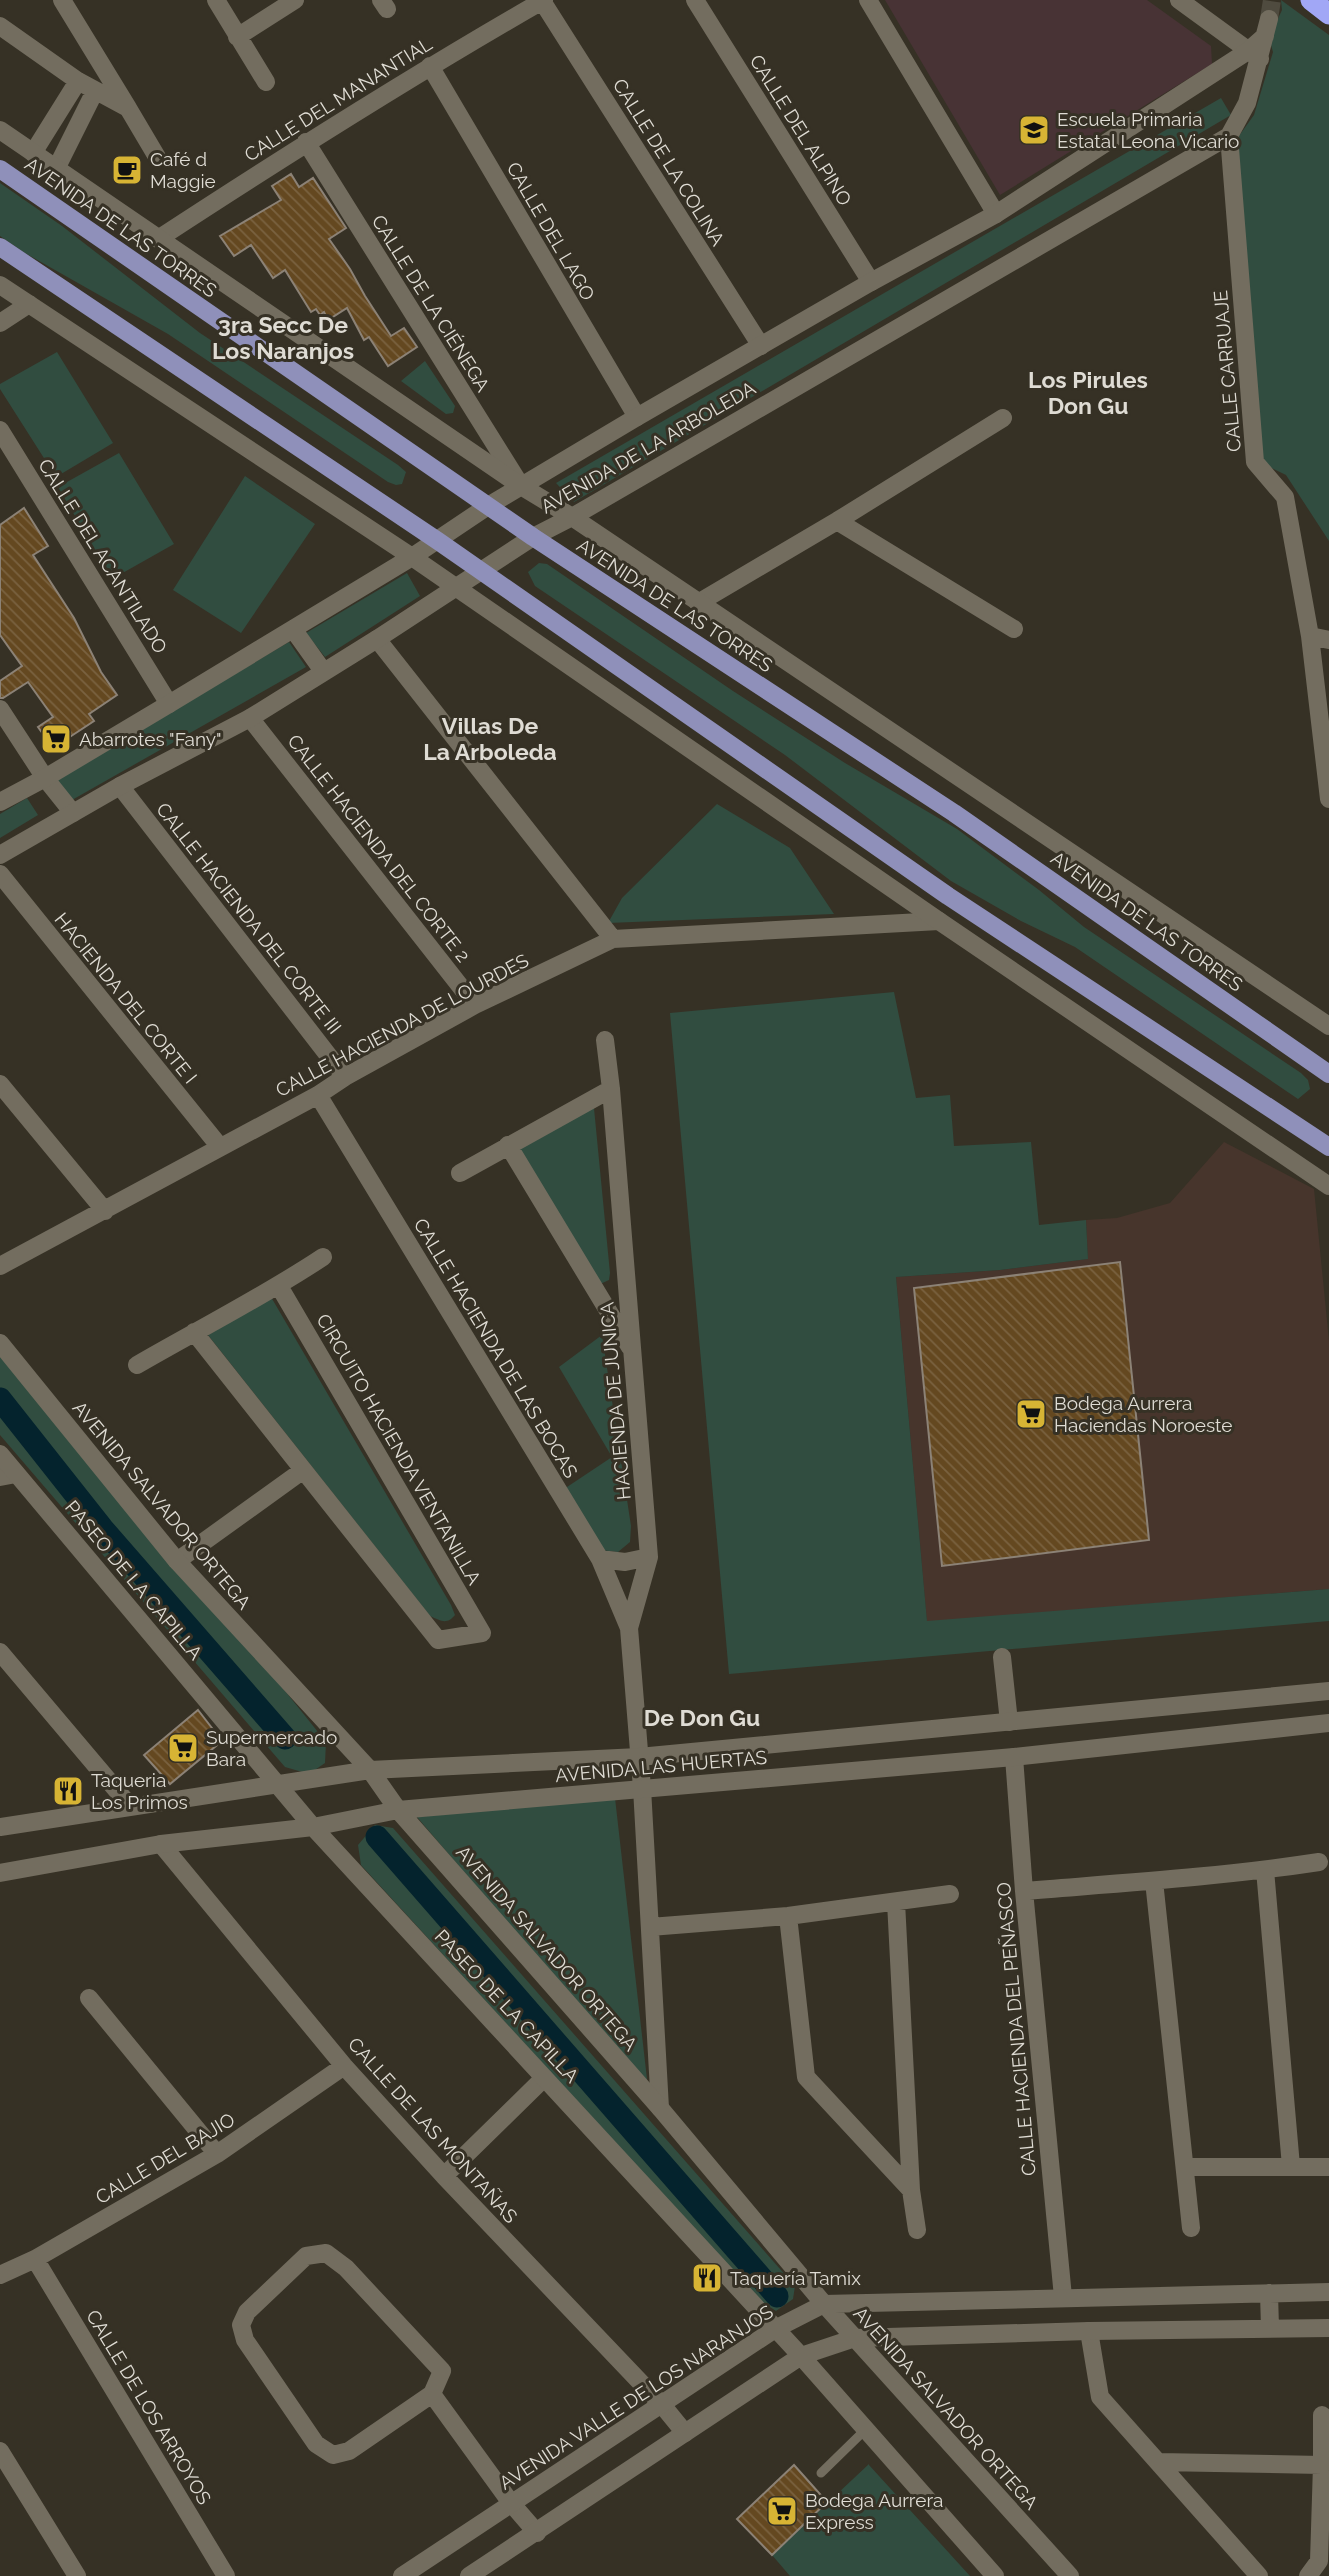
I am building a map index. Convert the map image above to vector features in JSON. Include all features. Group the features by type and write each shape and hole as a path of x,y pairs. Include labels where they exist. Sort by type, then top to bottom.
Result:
{"highway":[{"path":"1311,0 1329,13"}],"main road":[{"name":"AVENIDA DE LAS TORRES","path":"0,169 533,537 954,813 1329,1074"},
{"path":"0,247 438,541 948,896 1329,1147"}],"street":[{"path":"62,0 157,157"},
{"path":"216,0 266,82"},
{"path":"237,37 295,0"},
{"name":"CALLE DEL ALPINO","path":"695,0 871,282"},
{"path":"868,0 996,214"},
{"path":"1179,0 1254,55 1247,103 1229,136"},
{"name":"CALLE DEL MANANTIAL","path":"158,239 306,142 543,1"},
{"name":"CALLE DE LA COLINA","path":"543,1 761,345"},
{"path":"0,26 78,81 128,108"},
{"name":"AVENIDA DE LA ARBOLEDA","path":"0,802 169,704 637,417 871,282 996,214 1254,55 1267,28"},
{"name":"CALLE DEL LAGO","path":"430,66 637,417"},
{"path":"33,153 78,81"},
{"path":"56,169 95,90"},
{"name":"AVENIDA DE LAS TORRES","path":"0,130 521,486 572,517 1329,1026"},
{"name":"AVENIDA DE LA ARBOLEDA","path":"0,855 120,786 250,718 533,537 572,517 1229,136"},
{"name":"CALLE CARRUAJE","path":"1229,136 1255,462 1285,497 1310,635 1329,799"},
{"name":"CALLE DE LA CIÉNEGA","path":"306,142 521,486"},
{"path":"0,285 455,586 939,921 1329,1184 1329,1193"},
{"path":"0,323 29,304"},
{"path":"698,603 1003,418"},
{"name":"CALLE DEL ACANTILADO","path":"0,430 169,704"},
{"path":"837,521 1014,629"},
{"path":"293,629 323,671"},
{"path":"1310,635 1329,640"},
{"path":"377,639 613,939"},
{"path":"0,709 45,778 72,813"},
{"name":"CALLE HACIENDA DEL CORTE 2","path":"250,718 475,1005"},
{"name":"CALLE HACIENDA DEL CORTE III","path":"120,786 345,1077"},
{"name":"HACIENDA DEL CORTE I","path":"0,874 220,1147"},
{"name":"CALLE HACIENDA DE LOURDES","path":"0,1266 318,1095 345,1077 475,1005 613,939 939,921"},
{"name":"HACIENDA DE JUNICA","path":"605,1040 649,1557 629,1628 642,1788 660,2108"},
{"path":"0,1084 105,1211"},
{"path":"460,1173 611,1089"},
{"name":"CALLE HACIENDA DE LAS BOCAS","path":"318,1095 600,1559 629,1628"},
{"path":"508,1145 632,1350"},
{"path":"137,1366 279,1286 323,1257"},
{"name":"CIRCUITO HACIENDA VENTANILLA","path":"279,1286 482,1633 438,1640 302,1471"},
{"path":"177,1561 302,1471 194,1332"},
{"name":"AVENIDA SALVADOR ORTEGA","path":"0,1343 177,1561 370,1770 398,1810 660,2108 824,2304 1070,2576"},
{"name":"PASEO DE LA CAPILLA","path":"0,1454 8,1475 313,1827 801,2356 995,2576"},
{"path":"600,1559 625,1562 649,1557"},
{"path":"0,1652 130,1806"},
{"path":"1002,1657 1009,1722"},
{"name":"AVENIDA LAS HUERTAS","path":"0,1827 370,1770 639,1757 1329,1691"},
{"name":"AVENIDA LAS HUERTAS","path":"0,1873 161,1844 313,1827 398,1810 1014,1757 1329,1723"},
{"name":"CALLE HACIENDA DEL PEÑASCO","path":"1014,1757 1062,2297"},
{"name":"CALLE DE LAS MONTAÑAS","path":"161,1844 345,2066 444,2176 663,2406 685,2433"},
{"path":"1024,1891 1154,1881 1319,1862"},
{"path":"1265,1870 1291,2166"},
{"path":"1154,1881 1191,2228"},
{"path":"650,1927 788,1916 950,1894"},
{"path":"896,1902 911,2190 917,2230"},
{"path":"788,1916 806,2077 911,2190"},
{"path":"89,1998 217,2154"},
{"name":"CALLE DEL BAJIO","path":"0,2275 35,2259 217,2154 345,2066"},
{"path":"444,2176 544,2077"},
{"path":"1185,2167 1329,2167"},
{"path":"326,2253 346,2268 442,2371 432,2394 349,2451 333,2455 316,2444 245,2340 241,2325 247,2312 306,2256 326,2253"},
{"name":"CALLE DE LOS ARROYOS","path":"35,2259 226,2576"},
{"name":"AVENIDA VALLE DE LOS NARANJOS","path":"402,2576 511,2502 663,2406 775,2329 824,2304 1329,2292"},
{"path":"1269,2293 1270,2328"},
{"path":"469,2576 801,2356 855,2338 1329,2328"},
{"path":"1089,2331 1100,2396 1259,2576"},
{"path":"432,2394 537,2533"},
{"path":"1308,2576 1319,2561 1322,2416"},
{"path":"0,2451 77,2576"},
{"path":"1158,2462 1322,2465"}],"lane":[{"path":"821,2473 865,2430"}],"shaded area":[{"name":"Escuela Primaria Estatal Leona Vicario","path":"885,0 1147,0 1211,46 1212,64 1000,195"},
{"path":"1224,1142 1314,1189 1329,1341 1329,1589 927,1622 896,1277 1000,1270 1088,1259 1086,1220 1117,1218 1170,1203"}],"green space":[{"path":"1281,0 1329,35 1329,541 1286,475 1263,464 1236,140 1254,115 1273,52 1269,38 1282,10"},
{"path":"1221,98 1231,115 574,502 556,483"},
{"path":"0,183 62,226 200,333 398,465 406,472 402,484 388,482 168,334 0,236"},
{"path":"57,352 113,443 56,477 0,389 0,384"},
{"path":"425,361 455,406 453,413 446,414 401,381"},
{"path":"119,453 174,544 112,579 58,487"},
{"path":"245,476 315,524 241,633 173,590"},
{"path":"539,563 547,564 733,691 845,763 957,829 1084,927 1301,1073 1308,1080 1310,1089 1298,1099 1075,947 1021,921 951,881 785,755 535,586 528,572"},
{"path":"407,573 420,596 325,657 306,633"},
{"path":"289,642 306,667 72,800 56,779"},
{"path":"27,798 38,815 0,838 0,814"},
{"path":"717,804 790,848 834,914 608,923 622,898"},
{"path":"894,992 916,1098 950,1095 954,1146 1031,1142 1039,1225 1086,1220 1088,1259 1000,1270 896,1277 927,1621 1329,1589 1329,1621 729,1674 670,1013"},
{"path":"593,1098 610,1273 609,1280 598,1285 517,1147"},
{"path":"271,1297 451,1605 455,1615 449,1620 441,1621 430,1616 208,1335"},
{"path":"602,1335 631,1526 630,1542 618,1552 600,1550 564,1489 612,1457 559,1367"},
{"path":"0,1336 326,1742 325,1763 309,1774 285,1767 0,1435"},
{"path":"615,1798 648,2088 417,1817"},
{"path":"375,1825 393,1828 795,2286 793,2299 776,2311 759,2300 361,1865 358,1845"},
{"path":"869,2464 970,2576 790,2576 772,2555"}],"building":[{"path":"291,174 299,187 313,178 346,228 329,239 391,336 404,328 417,347 388,366 369,337 364,340 347,308 328,320 324,312 320,315 316,309 311,312 285,270 273,278 251,245 234,256 220,236 281,200 272,186"},
{"path":"24,508 48,546 33,555 74,618 101,672 117,695 89,714 94,721 53,748 38,727 53,717 28,682 0,698 0,681 22,666 0,635 0,525"},
{"name":"Bodega Aurrera Haciendas Noroeste","path":"1120,1262 1149,1540 942,1566 914,1288"},
{"name":"Supermercado Bara","path":"198,1710 222,1741 170,1784 144,1755"},
{"name":"Bodega Aurrera Express","path":"794,2465 827,2502 772,2555 737,2519"}],"waterway":[{"path":"0,1399 102,1528 285,1738"},
{"path":"377,1837 777,2296"}],"tunnel":[{"path":"1269,19 1272,0"}],"place":[{"name":"Escuela Primaria Estatal Leona Vicario","path":"1034,130"},
{"name":"Café d Maggie","path":"127,170"},
{"name":"Abarrotes \"Fany\"","path":"56,739"},
{"name":"Bodega Aurrera Haciendas Noroeste","path":"1031,1414"},
{"name":"Supermercado Bara","path":"183,1748"},
{"name":"Taqueria Los Primos","path":"68,1791"},
{"name":"Taquería Tamix","path":"707,2278"},
{"name":"Bodega Aurrera Express","path":"782,2511"}],"district":[{"name":"3ra Secc De Los Naranjos","path":"283,338"},
{"name":"Los Pirules Don Gu","path":"1088,393"},
{"name":"Villas De La Arboleda","path":"490,739"},
{"name":"De Don Gu","path":"702,1718"}]}
